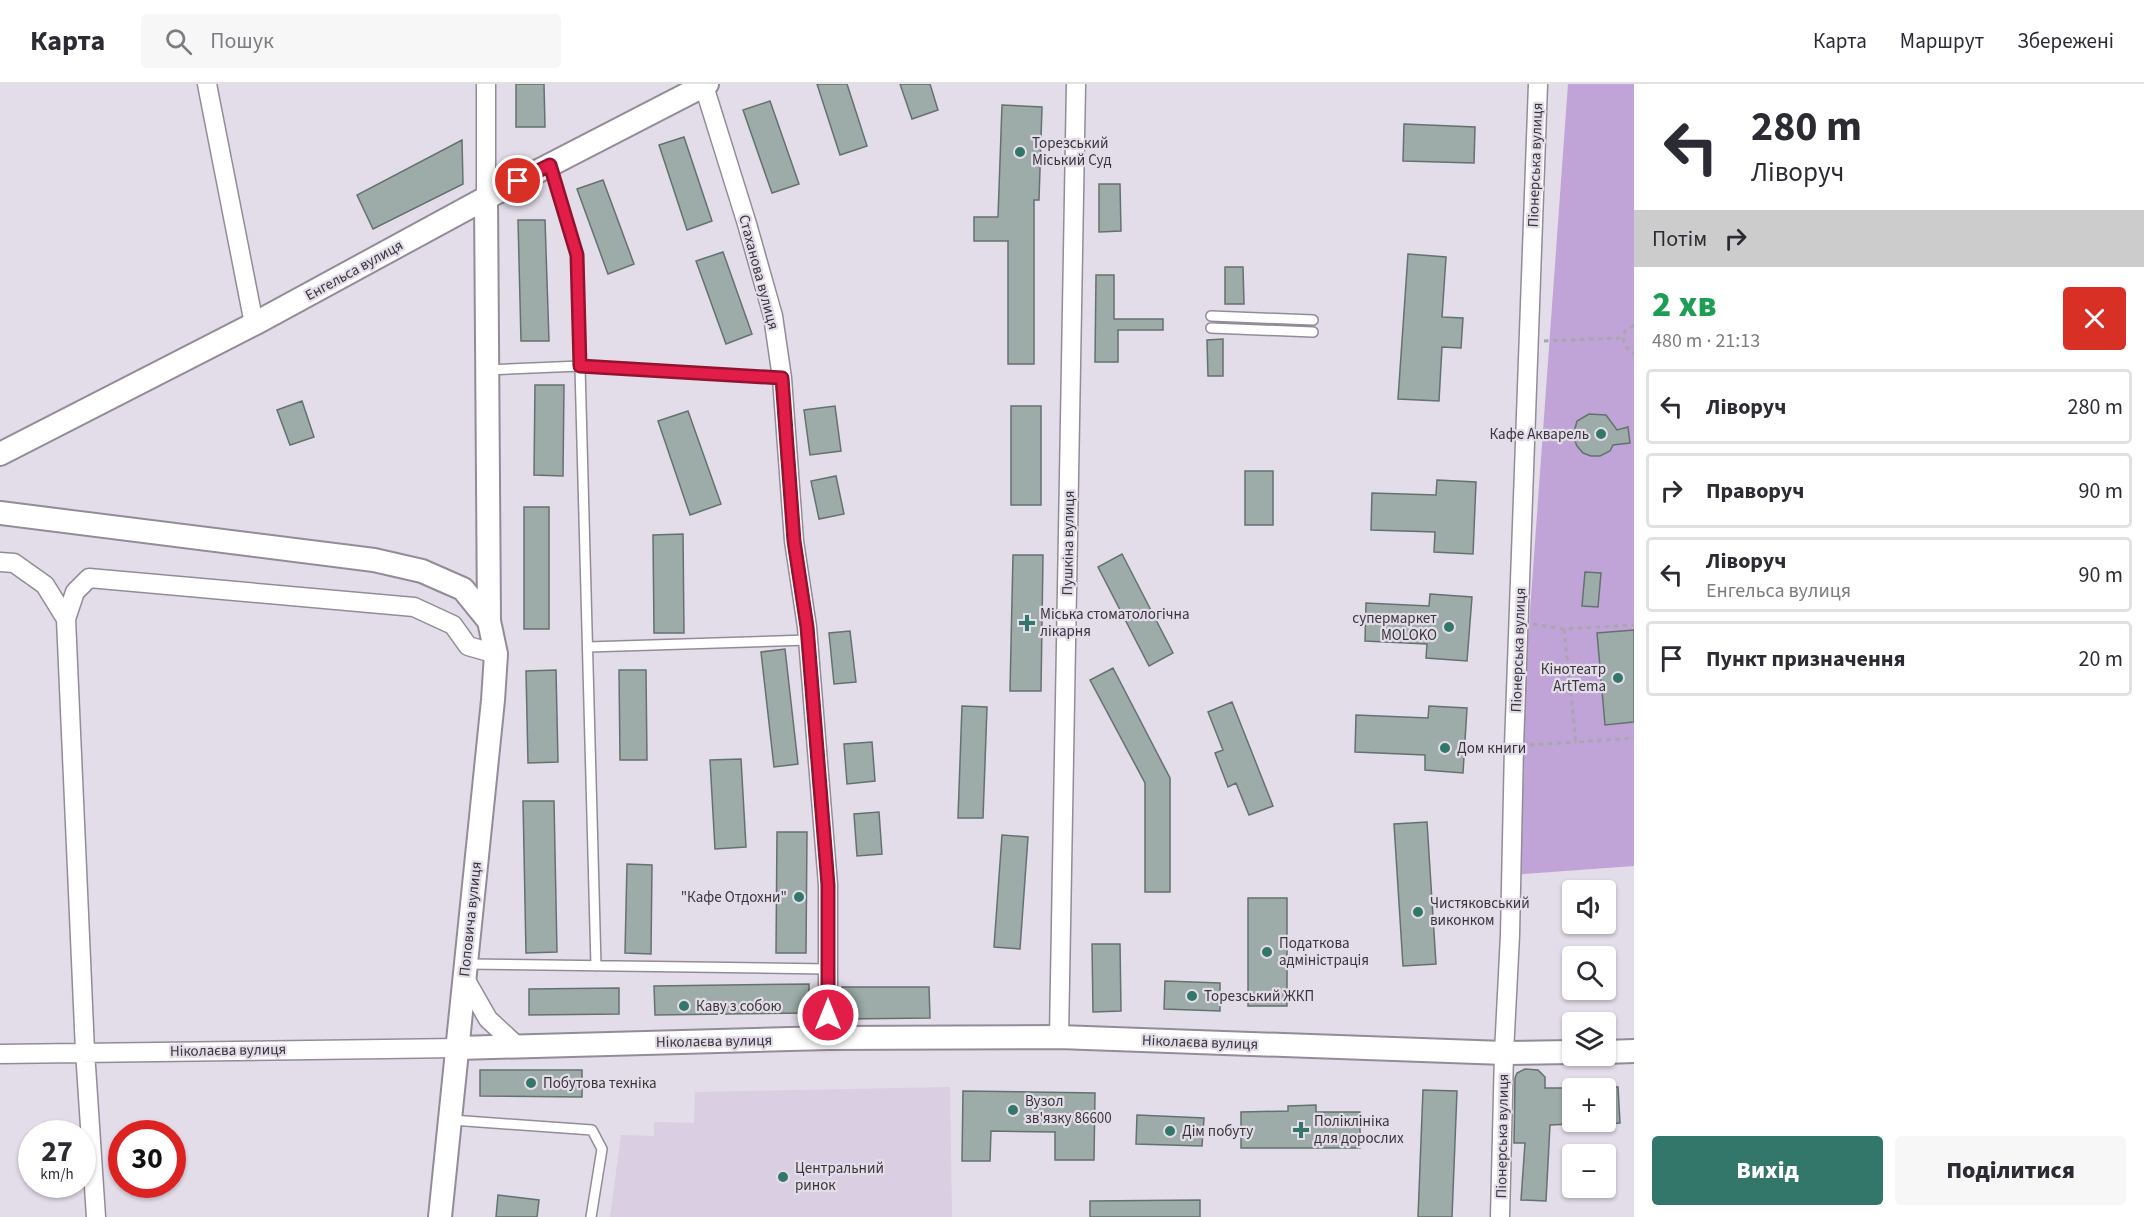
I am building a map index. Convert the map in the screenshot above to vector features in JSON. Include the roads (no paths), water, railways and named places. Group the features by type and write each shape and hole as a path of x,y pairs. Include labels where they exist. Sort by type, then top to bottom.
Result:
{"street":[{"path":"207,84 254,324"},
{"path":"486,84 486,198"},
{"name":"Пушкіна вулиця","path":"1059,1037 1076,84"},
{"name":"Піонерська вулиця","path":"1500,1217 1538,84"},
{"name":"Енгельса вулиця","path":"0,454 254,324 550,165 675,92 706,85"},
{"name":"Стаханова вулиця","path":"706,85 773,316 782,378 794,541 808,640 828,885 828,1038"},
{"name":"Поповича вулиця","path":"440,1217 496,654 489,621 486,198"},
{"path":"0,513 374,560 422,571 463,589 489,621"},
{"path":"0,562 14,563 45,585 66,620"},
{"path":"96,1217 85,1052 66,620 75,592 89,578 414,607 453,625 468,646 496,654"},
{"path":"465,970 488,1019 517,1046"},
{"name":"Ніколаєва вулиця","path":"0,1053 458,1048 828,1038 1059,1037 1504,1053 1562,1052"},
{"path":"1616,1052 1634,1051"}],"lane":[{"path":"550,165 577,255 596,966"},
{"path":"1211,316 1313,320"},
{"path":"1211,328 1313,332"},
{"path":"487,370 580,366 782,378"},
{"path":"588,647 808,640"},
{"path":"465,970 596,966 828,969"},
{"path":"448,1119 592,1130 603,1149 591,1217"}],"place":[{"name":"Торезський Міський Суд","path":"1020,152"},
{"name":"Кафе Акварель","path":"1601,434"},
{"name":"Міська стоматологічна лікарня","path":"1027,623"},
{"name":"супермаркет MOLOKO","path":"1449,627"},
{"name":"Кінотеатр ArtTema","path":"1618,678"},
{"name":"Дом книги","path":"1445,748"},
{"name":"\"Кафе Отдохни\"","path":"799,897"},
{"name":"Чистяковський виконком","path":"1418,912"},
{"name":"Податкова адміністрація","path":"1267,952"},
{"name":"Торезський ЖКП","path":"1192,996"},
{"name":"Каву з собою","path":"684,1006"},
{"name":"Побутова техніка","path":"531,1083"},
{"name":"Вузол зв'язку 86600","path":"1013,1110"},
{"name":"Поліклініка для дорослих","path":"1301,1130"},
{"name":"Дім побуту","path":"1170,1131"},
{"name":"Центральний ринок","path":"783,1177"}]}
